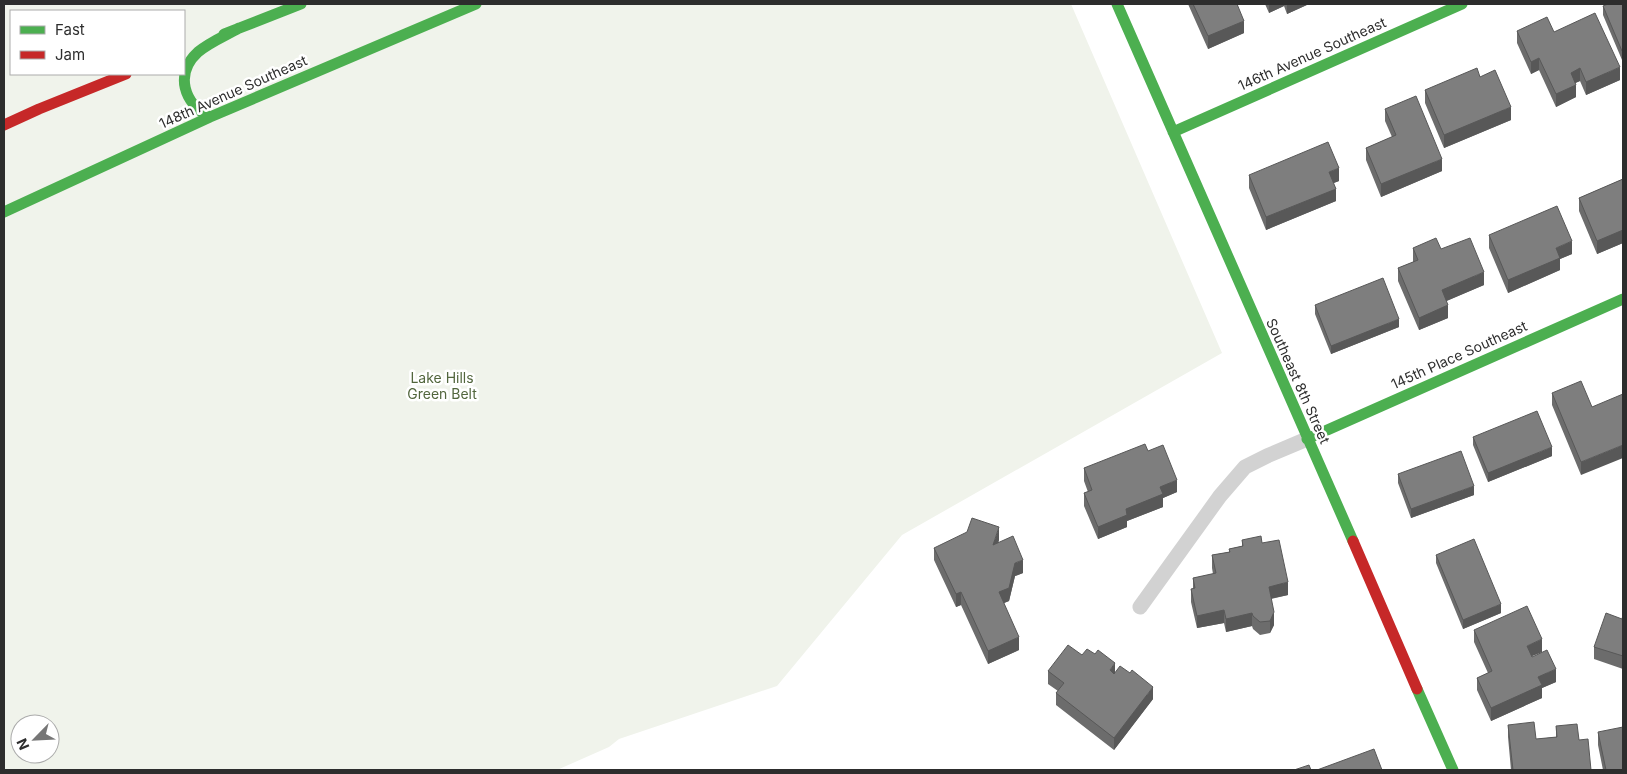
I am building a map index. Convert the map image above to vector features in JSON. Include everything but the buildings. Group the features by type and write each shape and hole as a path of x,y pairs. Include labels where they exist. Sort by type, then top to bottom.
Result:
{"street":[{"path":"185,50 301,4"},
{"name":"148th Avenue Southeast","path":"4,212 210,117 476,4"},
{"name":"Southeast 8th Street","path":"1117,4 1453,770"},
{"name":"146th Avenue Southeast","path":"1173,132 1462,4"},
{"path":"185,74 189,62 197,52 239,28"},
{"path":"4,125 38,109 123,75"},
{"path":"185,75 187,95 196,108 210,117"},
{"name":"145th Place Southeast","path":"1308,439 1623,299"}],"lane":[{"path":"1140,607 1220,496 1245,467 1308,439"}],"green space":[{"name":"Lake Hills Green Belt","path":"4,4 1071,4 1222,353 902,535 777,686 619,739 609,747 557,770 4,770"}],"traffic: fast":[{"path":"224,34 301,4"},
{"path":"4,212 210,117 476,4"},
{"path":"1117,4 1353,541"},
{"path":"1173,132 1462,4"},
{"path":"185,74 191,61 198,52 239,28"},
{"path":"185,75 185,88 188,97 201,111 210,117"},
{"path":"1307,439 1623,299"},
{"path":"1417,689 1453,770"}],"traffic: jam":[{"path":"4,125 124,75"},
{"path":"1353,541 1417,689"}]}
